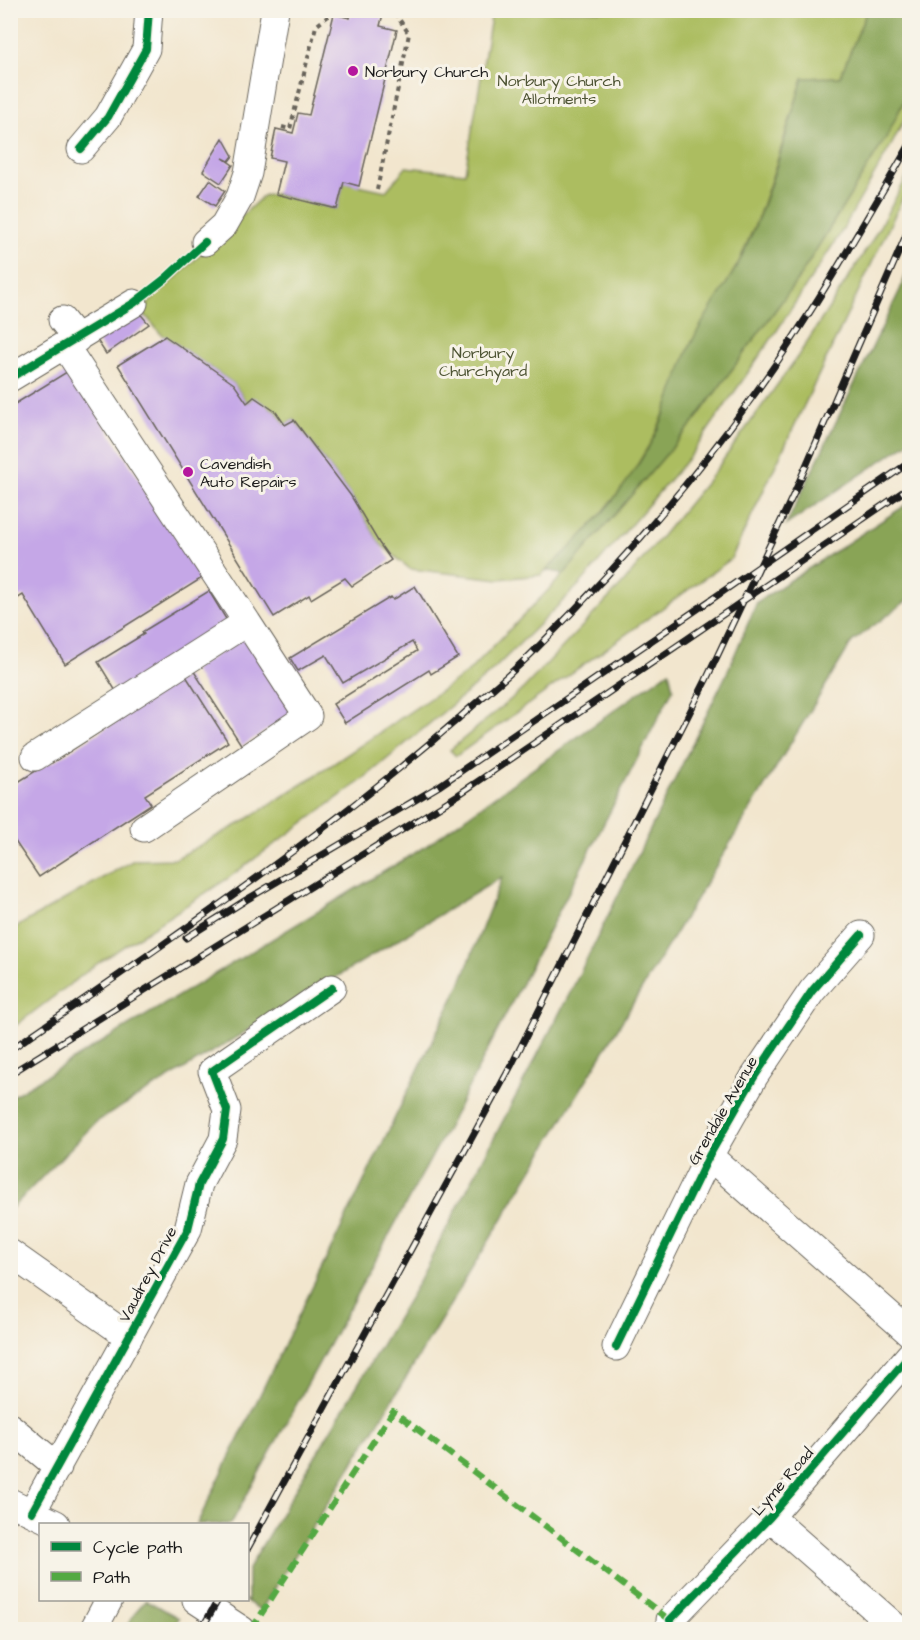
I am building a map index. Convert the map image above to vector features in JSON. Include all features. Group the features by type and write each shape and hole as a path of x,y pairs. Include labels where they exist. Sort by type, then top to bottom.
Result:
{"street":[{"path":"81,149 108,117 146,49 149,10"},
{"path":"205,242 224,225 240,197 248,173 275,10"},
{"path":"10,378 68,335 134,303"},
{"path":"68,335 308,716 144,828"},
{"path":"35,757 247,622"},
{"name":"Grendale Avenue","path":"616,1347 709,1156 754,1077 806,1001 861,935"},
{"name":"Vaudrey Drive","path":"33,1513 188,1229 199,1184 223,1140 227,1110 204,1076 332,988"},
{"name":"Grendale Avenue","path":"709,1156 909,1333"},
{"path":"10,1253 129,1336"},
{"name":"Lyme Road","path":"670,1620 770,1517 909,1355"},
{"path":"10,1427 58,1467"},
{"path":"770,1517 899,1629"},
{"path":"93,1629 108,1601"},
{"path":"199,1601 242,1629"}],"path":[{"path":"258,121 290,129 316,26 336,10"},
{"path":"377,190 409,34 393,10"}],"green space":[{"name":"Norbury Churchyard","path":"492,11 867,11 840,77 803,78 759,215 739,262 689,348 654,437 627,482 574,545 541,575 499,579 410,569 379,543 351,496 294,420 285,425 276,412 254,398 247,403 234,384 160,333 141,310 263,196 276,194 337,209 344,182 386,191 406,167 465,173"},
{"path":"867,11 909,11 909,90 887,136 798,279 693,423 564,574 546,570 606,509 632,474 654,437 694,337 739,262 759,217 803,78 840,77"},
{"path":"909,90 909,110 893,142 840,234 776,332 691,455 581,583 490,673 362,780 227,879 98,963 11,1029 11,930 134,860 175,859 241,823 330,766 467,673 564,574 693,423 798,279 887,136"},
{"path":"909,173 909,185 731,559 456,756 450,750 522,690 623,583 713,474 798,356 870,244"},
{"path":"909,267 909,442 786,525 900,290"},
{"path":"909,503 909,599 852,642 390,1404 261,1610 246,1601 249,1601 249,1567 417,1285 572,989 726,675 757,602"},
{"path":"669,671 673,689 447,1129 232,1523 197,1523 461,982 502,877 96,1122 11,1209 11,1097 423,848"},
{"path":"148,1601 179,1618 172,1629 125,1629 137,1610"}],"building":[{"name":"Norbury Church","path":"352,10 384,10 380,26 397,30 359,186 344,182 337,209 276,194 284,161 270,158 276,129 293,133 298,113 309,115 334,14 350,18"},
{"path":"223,138 233,156 229,161 223,158 233,165 221,183 203,171"},
{"path":"210,180 225,191 215,206 199,196"},
{"path":"137,310 149,324 106,354 93,334"},
{"path":"165,336 234,384 247,403 254,397 276,412 285,425 294,420 351,496 391,560 352,586 345,578 311,599 309,595 274,617 118,365"},
{"path":"70,370 202,578 65,664 23,595 10,603 10,407"},
{"path":"415,586 458,657 431,674 429,670 345,723 333,704 417,651 412,642 343,683 326,655 298,671 290,658 391,597 393,600"},
{"path":"209,591 229,624 117,693 98,662"},
{"path":"246,636 295,712 242,746 193,670"},
{"path":"186,676 228,742 145,795 151,804 39,877 10,834 10,787 50,762 52,763"}],"railway":[{"path":"10,1050 296,849 406,763 459,718 562,623 650,527 731,427 817,301 910,144"},
{"path":"249,1546 512,1064 706,680 796,489 910,226"},
{"path":"186,938 439,786 910,462"},
{"path":"10,1074 458,795 910,487"},
{"path":"201,1630 217,1601"}],"marked path":[{"path":"251,1630 393,1411 670,1620"}],"cycle path":[{"path":"81,149 108,117 146,49 149,10"},
{"path":"10,378 134,303 166,278 205,242"},
{"path":"616,1347 709,1156 754,1077 812,991 861,935"},
{"path":"32,1512 188,1229 199,1184 223,1139 227,1110 212,1071 332,988"},
{"path":"670,1620 770,1517 910,1355"}],"place":[{"name":"Norbury Church","path":"353,71"},
{"name":"Cavendish Auto Repairs","path":"188,472"}],"park label":[{"name":"Norbury Church Allotments","path":"559,89"}]}
